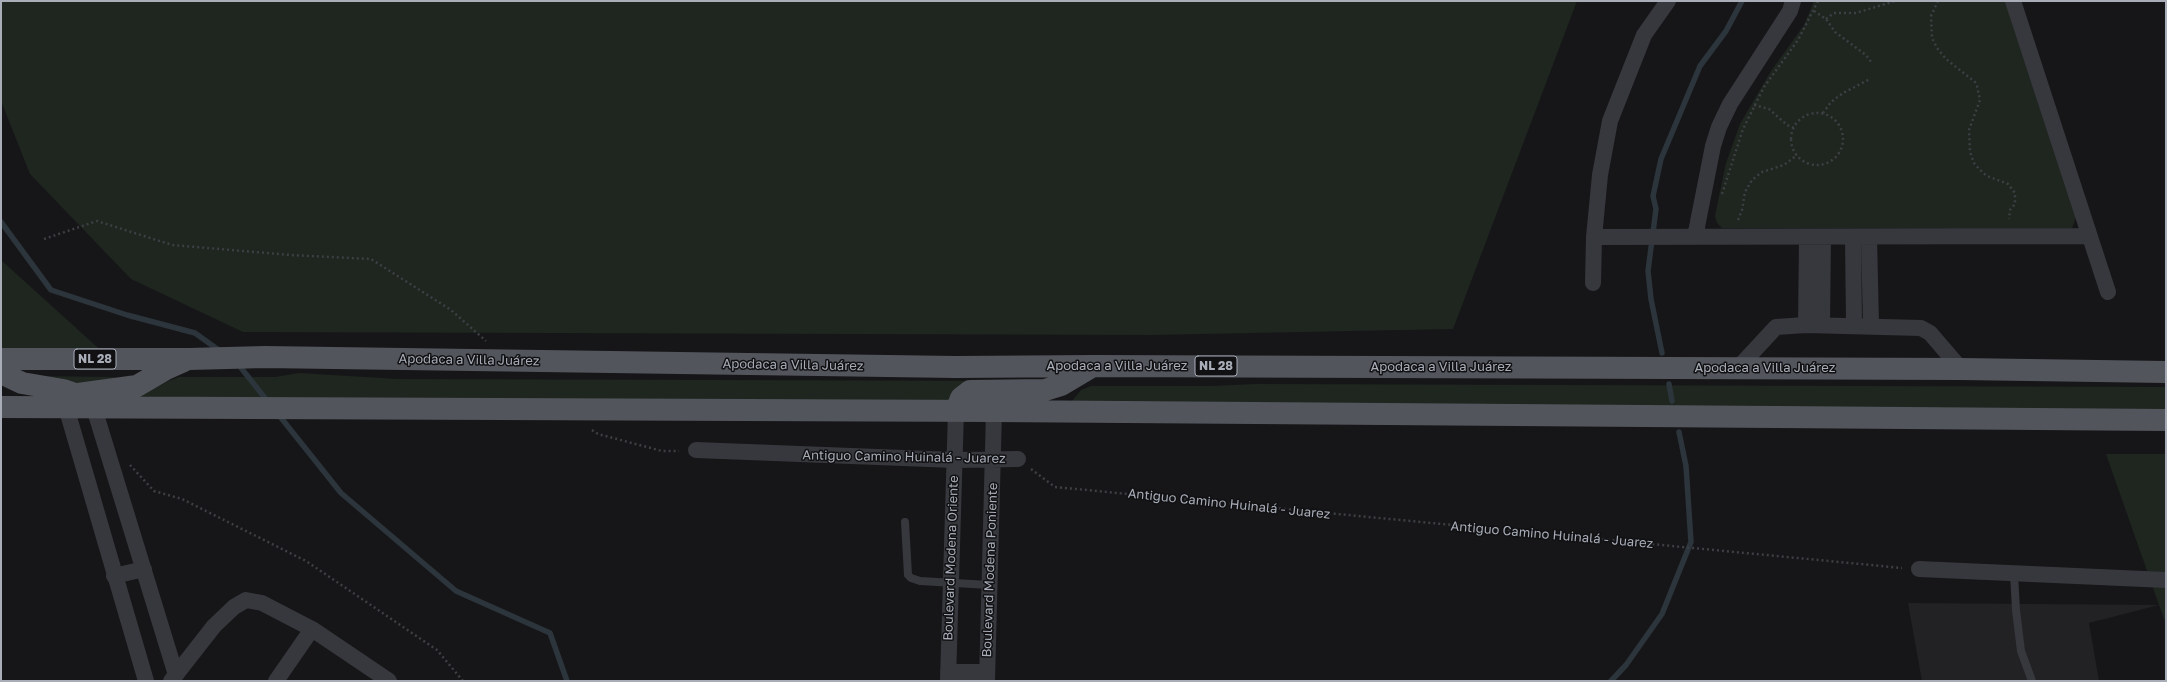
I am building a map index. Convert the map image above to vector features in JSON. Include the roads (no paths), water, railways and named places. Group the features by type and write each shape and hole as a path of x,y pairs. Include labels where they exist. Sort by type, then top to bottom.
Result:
{"main road":[{"name":"Apodaca a Villa Juárez","path":"189,359 265,357 956,367 1094,366 1737,369 1961,368 2166,372"},
{"name":"NL 28","path":"1,359 189,359"},
{"path":"1,373 22,383 79,403 137,386 166,369 189,359"},
{"path":"956,411 961,398 970,391 1045,390 1061,385 1094,366"},
{"path":"1,407 79,403 195,407 994,410 2166,420"}],"street":[{"path":"1593,283 1594,238 1600,175 1610,121 1644,35 1668,1"},
{"path":"1695,237 1713,146 1719,127 1730,104 1790,10 1793,1"},
{"path":"2013,1 2108,292"},
{"path":"1594,238 2089,236"},
{"path":"1806,325 1815,237"},
{"path":"1815,237 1822,325"},
{"path":"1853,237 1854,325"},
{"path":"1869,237 1872,325"},
{"path":"1737,369 1776,327 1806,325 1872,325 1921,328 1930,333 1961,368"},
{"path":"79,403 144,569 174,678"},
{"path":"79,403 114,576 146,681"},
{"name":"Boulevard Modena Poniente","path":"987,677 994,410"},
{"name":"Boulevard Modena Oriente","path":"948,676 956,411"},
{"name":"Antiguo Camino Huinalá - Juarez","path":"696,450 955,460 1018,459"},
{"path":"114,576 144,569"},
{"path":"1919,569 2166,580"},
{"path":"174,678 214,626 234,607 246,600 262,603 312,629 389,681"},
{"path":"276,681 312,629"},
{"path":"948,676 987,677"}],"lane":[{"path":"905,522 908,575 920,581 989,585"},
{"path":"2014,574 2016,610 2021,651 2032,681"}],"waterway":[{"path":"1662,353 1651,299 1648,271 1656,209 1653,196 1661,159 1700,66 1726,31 1742,1"},
{"path":"1,222 51,290 127,315 195,333 220,351"},
{"path":"238,364 269,403"},
{"path":"1669,384 1672,401"},
{"path":"278,414 341,493 456,591 550,633 567,681"},
{"path":"1611,681 1626,665 1662,614 1691,542 1686,466 1679,432"}]}
